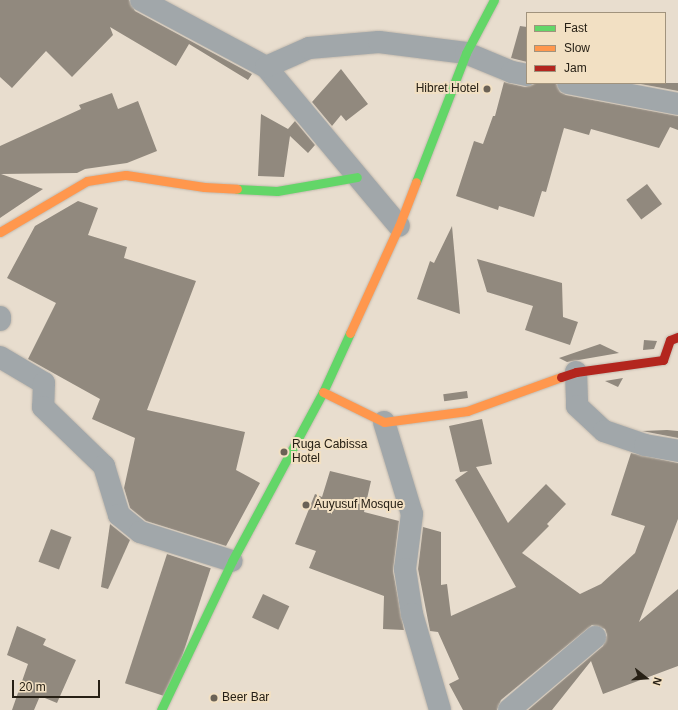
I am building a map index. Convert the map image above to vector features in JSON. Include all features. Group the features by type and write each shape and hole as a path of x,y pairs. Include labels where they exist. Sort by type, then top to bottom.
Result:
{"main road":[{"path":"161,710 232,561 323,392 399,226 466,53 494,0"},
{"path":"0,232 87,181 126,176 204,187 277,191 357,177"},
{"path":"323,392 384,422 467,410 576,372 663,360 670,340 678,337"}],"street":[{"path":"141,0 266,67 399,226"},
{"path":"266,67 309,48 379,42 466,53 512,72 526,75"},
{"path":"573,84 678,104"},
{"path":"0,357 44,383 43,407 104,466 119,515 140,532 232,561"},
{"path":"576,372 577,406 604,431 645,445 678,451"},
{"path":"384,422 412,514 405,569 412,614 440,710"},
{"path":"509,710 596,637"}],"building":[{"path":"0,0 129,0 135,11 252,74 248,80 189,44 176,66 110,27 113,35 72,77 46,51 12,88 0,77"},
{"path":"520,26 526,27 526,62 511,58"},
{"path":"341,69 368,104 346,121 341,115 332,126 312,102"},
{"path":"504,82 525,87 534,84 556,84 560,92 566,95 678,116 678,130 670,127 659,148 591,129 589,135 564,128 546,192 542,191 534,217 499,206 498,210 456,196 474,141 483,144 493,116 495,116"},
{"path":"678,83 678,91 640,84"},
{"path":"112,93 118,109 138,101 157,151 127,163 85,169 77,173 1,174 43,189 0,218 0,146 81,109 79,105"},
{"path":"261,114 288,129 295,121 315,145 308,153 290,136 284,177 258,176"},
{"path":"647,184 662,204 641,220 626,200"},
{"path":"78,201 98,208 88,235 127,247 124,258 196,281 147,410 245,432 236,470 260,483 226,546 146,521 130,508 124,488 135,438 92,419 100,399 28,359 56,303 7,278 35,226"},
{"path":"452,226 460,314 417,299 430,261 434,263"},
{"path":"477,259 562,283 563,317 578,322 570,345 525,330 533,306 487,292"},
{"path":"644,340 657,341 654,349 643,350"},
{"path":"600,344 619,353 567,362 559,358"},
{"path":"623,378 618,387 605,381"},
{"path":"467,391 468,398 444,401 443,394"},
{"path":"482,419 492,464 476,467 508,523 546,484 566,504 547,524 549,526 522,553 580,594 601,584 635,553 645,526 611,515 631,453 678,463 678,519 639,622 678,589 678,666 603,694 591,661 552,710 528,710 603,646 607,635 605,629 592,625 501,700 497,710 463,710 449,684 459,679 438,632 430,631 418,569 423,527 441,532 441,585 447,584 451,616 516,587 455,480 468,471 460,472 449,426"},
{"path":"642,431 678,431 678,438"},
{"path":"330,471 371,481 364,512 399,521 393,571 404,630 383,629 384,596 309,568 316,551 295,544 315,494 322,497"},
{"path":"110,524 130,540 108,589 101,587"},
{"path":"51,529 72,537 59,570 38,562"},
{"path":"167,554 211,568 169,698 125,683"},
{"path":"263,594 289,606 278,630 252,618"},
{"path":"17,626 46,639 43,645 76,660 57,703 40,696 34,710 12,710 28,664 7,655"}],"traffic: fast":[{"path":"416,182 466,53 494,0"},
{"path":"237,189 277,191 357,177"},
{"path":"161,710 232,561 323,392 350,333"}],"traffic: slow":[{"path":"0,232 87,181 126,175 204,187 237,189"},
{"path":"350,333 399,226 416,182"},
{"path":"323,392 384,422 467,411 561,377"}],"traffic: jam":[{"path":"561,377 576,372 663,360 670,340 678,337"}],"place":[{"name":"Hibret Hotel","path":"487,89"},
{"name":"Ruga Cabissa Hotel","path":"284,452"},
{"name":"Auyusuf Mosque","path":"306,505"},
{"name":"Beer Bar","path":"214,698"}]}
